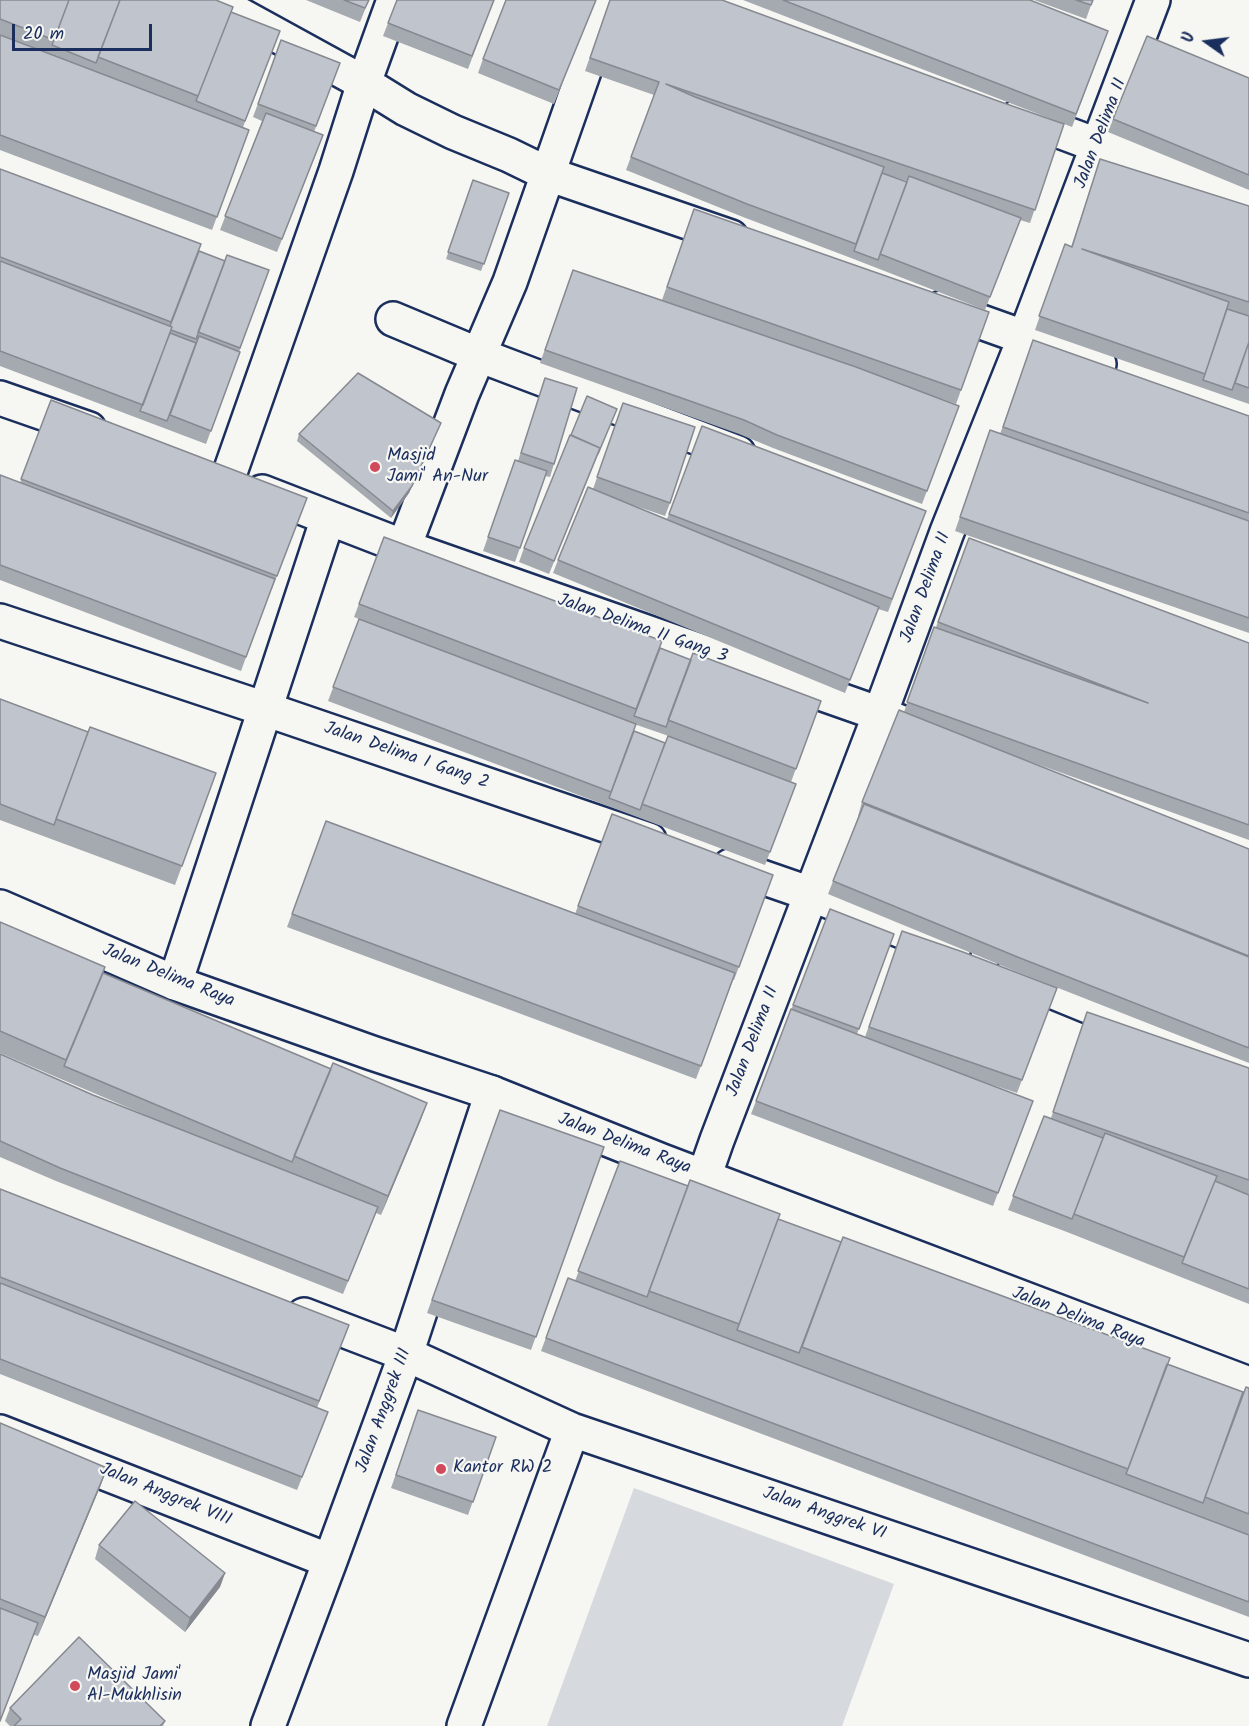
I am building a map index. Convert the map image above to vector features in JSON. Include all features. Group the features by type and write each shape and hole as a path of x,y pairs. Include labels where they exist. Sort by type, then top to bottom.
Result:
{"street":[{"path":"213,0 364,83 415,114 453,132 548,174 759,246"},
{"path":"364,83 394,0"},
{"path":"404,547 435,464 510,282 609,0"},
{"name":"Jalan Delima II","path":"704,1177 947,532 1025,337 1153,0"},
{"name":"Jalan Delima II Gang 3","path":"364,83 336,171 283,286 217,474 404,547 880,714 967,748"},
{"path":"988,104 1249,202"},
{"path":"914,299 1126,374"},
{"path":"393,319 479,355 769,465"},
{"path":"0,398 117,439"},
{"path":"175,983 328,518"},
{"name":"Jalan Delima I Gang 2","path":"0,621 811,894 1249,1072"},
{"name":"Jalan Delima Raya","path":"0,907 175,983 492,1093 704,1177 1249,1384"},
{"name":"Jalan Anggrek III","path":"268,1726 406,1354 492,1093"},
{"name":"Jalan Anggrek VI","path":"274,1303 406,1354 572,1430 1249,1660"},
{"path":"464,1726 572,1430"},
{"name":"Jalan Anggrek VIII","path":"0,1432 330,1562"}],"shaded area":[{"path":"634,1488 894,1584 842,1726 547,1726"}],"building":[{"path":"0,0 69,0 54,40 0,19"},
{"path":"69,0 120,0 96,63 52,45"},
{"path":"120,0 216,0 233,7 198,96 98,57"},
{"path":"344,0 369,0 365,8"},
{"path":"397,0 494,0 472,56 388,23"},
{"path":"506,0 596,0 559,90 483,59"},
{"path":"610,0 722,0 1064,124 1035,210 666,84 695,97 884,167 856,244 747,204 631,157 659,82 590,58"},
{"path":"783,0 1030,0 1108,31 1076,114"},
{"path":"1076,0 1093,0 1091,5"},
{"path":"231,12 280,31 245,121 196,101"},
{"path":"0,35 249,130 217,217 0,135"},
{"path":"1147,36 1249,78 1249,175 1113,119"},
{"path":"281,40 340,63 316,126 258,104"},
{"path":"266,113 323,135 282,239 225,216"},
{"path":"1100,159 1249,206 1249,302 1082,249 1229,302 1205,374 1039,316 1065,244 1072,247"},
{"path":"0,169 201,244 171,322 0,257"},
{"path":"882,173 907,182 878,260 854,251"},
{"path":"909,176 1021,218 990,297 880,254"},
{"path":"473,180 509,193 484,264 448,252"},
{"path":"694,209 989,312 961,390 667,287"},
{"path":"199,251 225,261 196,339 171,330 170,326"},
{"path":"227,255 269,270 240,348 198,332"},
{"path":"0,261 172,327 143,405 0,351"},
{"path":"573,270 856,367 959,406 927,491 777,435 744,420 545,350"},
{"path":"1227,309 1249,316 1249,342 1232,390 1203,380"},
{"path":"170,333 196,343 167,421 140,411"},
{"path":"199,336 240,352 211,431 170,415"},
{"path":"1033,340 1249,416 1249,513 1003,427"},
{"path":"1249,342 1249,388 1235,383"},
{"name":"Masjid Jami' An-Nur","path":"358,373 441,423 412,486 393,511 299,434"},
{"path":"545,378 577,388 554,464 521,453"},
{"path":"587,396 617,409 598,454 600,448 571,435"},
{"path":"51,400 307,498 277,576 21,479"},
{"path":"623,403 695,427 670,503 597,477"},
{"path":"702,426 926,511 892,599 669,514"},
{"path":"990,430 1249,521 1249,618 960,517"},
{"path":"570,435 600,448 554,561 524,548"},
{"path":"515,460 547,471 520,548 488,537"},
{"path":"0,475 275,579 246,657 0,565"},
{"path":"588,487 879,607 850,680 558,560"},
{"path":"384,537 662,641 636,709 359,604"},
{"path":"969,538 1249,643 1249,825 907,702 934,627 1148,703 938,622"},
{"path":"359,619 636,724 611,792 333,687"},
{"path":"660,648 691,660 666,727 634,716"},
{"path":"693,653 821,701 796,769 668,720"},
{"path":"0,699 88,732 54,825 0,804"},
{"path":"899,710 1249,849 1249,956 862,802"},
{"path":"90,727 216,773 182,866 56,819"},
{"path":"634,731 665,743 640,810 609,798"},
{"path":"668,736 796,784 770,852 642,804"},
{"path":"864,804 1249,957 1249,1048 833,881"},
{"path":"612,814 773,875 739,967 578,906"},
{"path":"326,821 735,973 701,1066 292,914"},
{"path":"830,909 894,934 859,1029 793,1005"},
{"path":"0,922 105,967 66,1060 0,1031"},
{"path":"902,931 1057,988 1022,1080 869,1027"},
{"path":"103,973 331,1069 292,1162 64,1066"},
{"path":"791,1009 1033,1101 998,1193 756,1101"},
{"path":"1087,1012 1249,1068 1249,1180 1053,1112"},
{"path":"0,1054 93,1095 378,1207 348,1281 60,1168 0,1141"},
{"path":"333,1063 427,1103 388,1196 294,1156"},
{"path":"500,1110 604,1147 536,1337 432,1300"},
{"path":"1044,1116 1103,1138 1072,1219 1013,1196"},
{"path":"1105,1133 1217,1176 1184,1257 1074,1214"},
{"path":"620,1161 688,1186 647,1297 578,1271"},
{"path":"690,1180 780,1214 739,1324 649,1291"},
{"path":"1215,1181 1249,1195 1249,1289 1182,1263"},
{"path":"0,1189 349,1325 319,1401 0,1277"},
{"path":"778,1219 841,1242 799,1353 737,1330"},
{"path":"843,1237 1170,1358 1128,1469 802,1347"},
{"path":"568,1278 1249,1535 1249,1602 546,1338"},
{"path":"0,1283 328,1412 302,1477 0,1359"},
{"path":"1167,1364 1243,1392 1203,1503 1126,1474"},
{"path":"1246,1387 1249,1388 1249,1514 1205,1497"},
{"name":"Kantor RW 2","path":"418,1410 496,1437 473,1502 396,1475"},
{"path":"0,1423 107,1468 45,1617 0,1599"},
{"path":"135,1501 225,1573 190,1618 99,1545"},
{"path":"0,1608 38,1623 0,1721"},
{"name":"Masjid Jami' Al-Mukhlisin","path":"79,1637 165,1721 160,1726 14,1726 21,1719 10,1708"}],"place":[{"name":"Masjid Jami' An-Nur","path":"375,467"},
{"name":"Kantor RW 2","path":"441,1469"},
{"name":"Masjid Jami' Al-Mukhlisin","path":"75,1686"}]}
